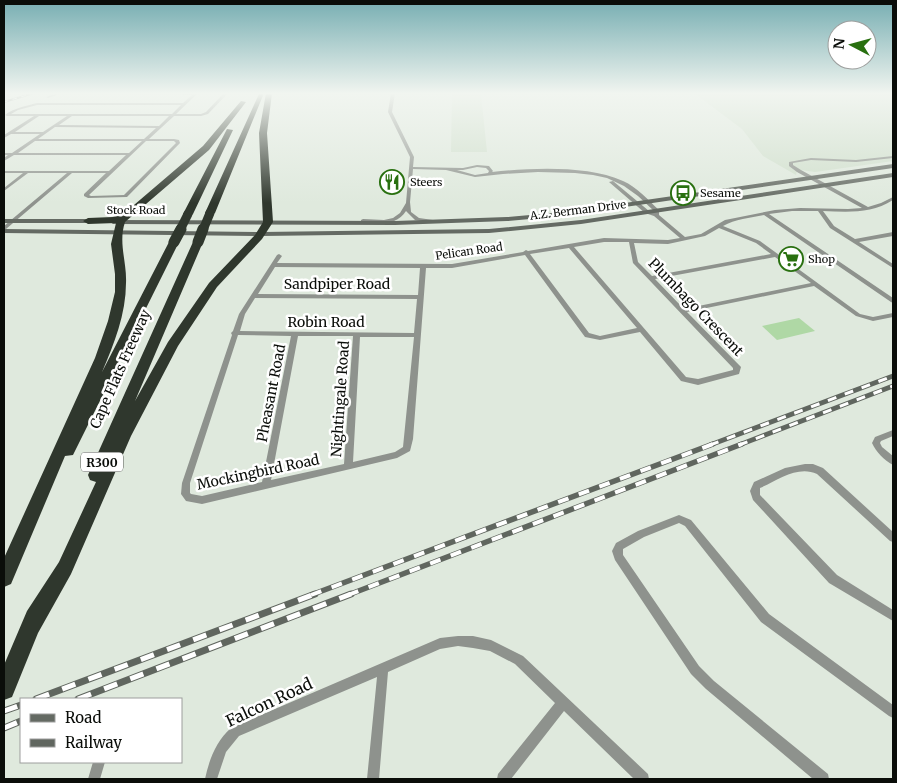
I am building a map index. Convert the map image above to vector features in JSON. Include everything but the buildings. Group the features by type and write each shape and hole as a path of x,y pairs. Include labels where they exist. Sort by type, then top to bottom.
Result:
{"highway":[{"path":"4,578 101,358 114,323 122,281 119,227 212,142 221,130"},
{"name":"Cape Flats Freeway","path":"4,578 229,130"},
{"name":"Cape Flats Freeway","path":"5,686 247,130"},
{"path":"30,627 65,568 124,436 172,345 213,285 265,228 263,130"},
{"path":"88,222 114,220 126,215 184,167"}],"main road":[{"name":"A.Z. Berman Drive","path":"265,228 334,222 465,222 534,217 893,166"},
{"name":"A.Z. Berman Drive","path":"265,228 424,233 489,231 581,222 647,212 656,213 893,175"},
{"name":"Stock Road","path":"4,221 88,222 119,227 222,233 265,228"},
{"name":"Stock Road","path":"4,230 119,227 265,228"}],"street":[{"path":"4,137 16,130"},
{"path":"4,160 49,130"},
{"path":"34,140 146,140 174,140 179,142 128,195 118,198 87,196 110,172 146,140 157,130"},
{"path":"399,130 412,157 408,202 410,215 417,219 465,222"},
{"path":"10,133 45,133"},
{"path":"87,144 93,140"},
{"path":"76,154 82,149"},
{"path":"4,154 130,154"},
{"path":"867,209 811,178 791,165 791,162 811,159 856,161 893,157"},
{"path":"468,171 478,166 532,172"},
{"path":"412,168 468,171 478,176 532,172 580,172 607,178 623,183 647,202 684,239"},
{"path":"489,168 491,171 489,174"},
{"path":"4,172 110,172"},
{"path":"4,190 27,172"},
{"path":"4,230 12,221 71,172"},
{"path":"607,178 647,212"},
{"name":"Pelican Road","path":"417,335 423,266 452,266 610,239 662,242 684,239 703,235 731,220 797,209 850,211 867,209 884,205 893,198"},
{"path":"334,222 392,219 402,214 408,202"},
{"path":"819,209 832,227 893,266"},
{"path":"765,214 893,301"},
{"path":"719,226 758,242 858,315 866,319 873,319 893,314"},
{"path":"854,241 893,234"},
{"name":"Plumbago Crescent","path":"570,246 686,380 698,382 736,372 737,367 635,262 631,240"},
{"path":"526,252 587,335 598,338 642,330"},
{"path":"650,278 776,255"},
{"name":"Mockingbird Road","path":"280,256 242,314 234,334 186,483 185,494 189,498 202,500 398,455 406,449 410,439 417,335"},
{"path":"273,265 423,266"},
{"path":"682,310 816,284"},
{"name":"Sandpiper Road","path":"253,296 420,298"},
{"name":"Robin Road","path":"234,334 417,335"},
{"name":"Pheasant Road","path":"266,486 295,334"},
{"name":"Nightingale Road","path":"348,466 357,334"},
{"path":"893,433 878,439 876,443 879,449 893,461"},
{"path":"893,538 820,471 812,467 802,466 757,485 755,488 755,494 759,501 833,579 893,616"},
{"path":"823,779 710,685 695,670 618,557 616,551 619,546 641,534 679,520 688,523 765,618 893,712"},
{"name":"Falcon Road","path":"211,779 220,748 227,738 235,732 440,644 458,641 473,642 508,653 531,670 643,779"},
{"path":"374,779 383,669"},
{"path":"504,779 563,702"},
{"path":"94,779 99,763"}],"shaded area":[{"path":"451,130 485,130 487,152 451,152"},
{"path":"742,130 893,130 893,161 815,172 801,170 797,171 796,175 763,156"}],"green space":[{"path":"799,318 815,331 777,340 762,326"}],"railway":[{"path":"710,445 893,376"},
{"path":"739,445 893,386"},
{"path":"311,595 713,444"},
{"path":"348,595 742,444"},
{"path":"39,698 315,594"},
{"path":"81,698 351,594"},
{"path":"4,711 20,705"},
{"path":"4,728 20,721"}],"place":[{"name":"Steers","path":"392,182"},
{"name":"Sesame","path":"683,193"},
{"name":"Shop","path":"791,259"}]}
